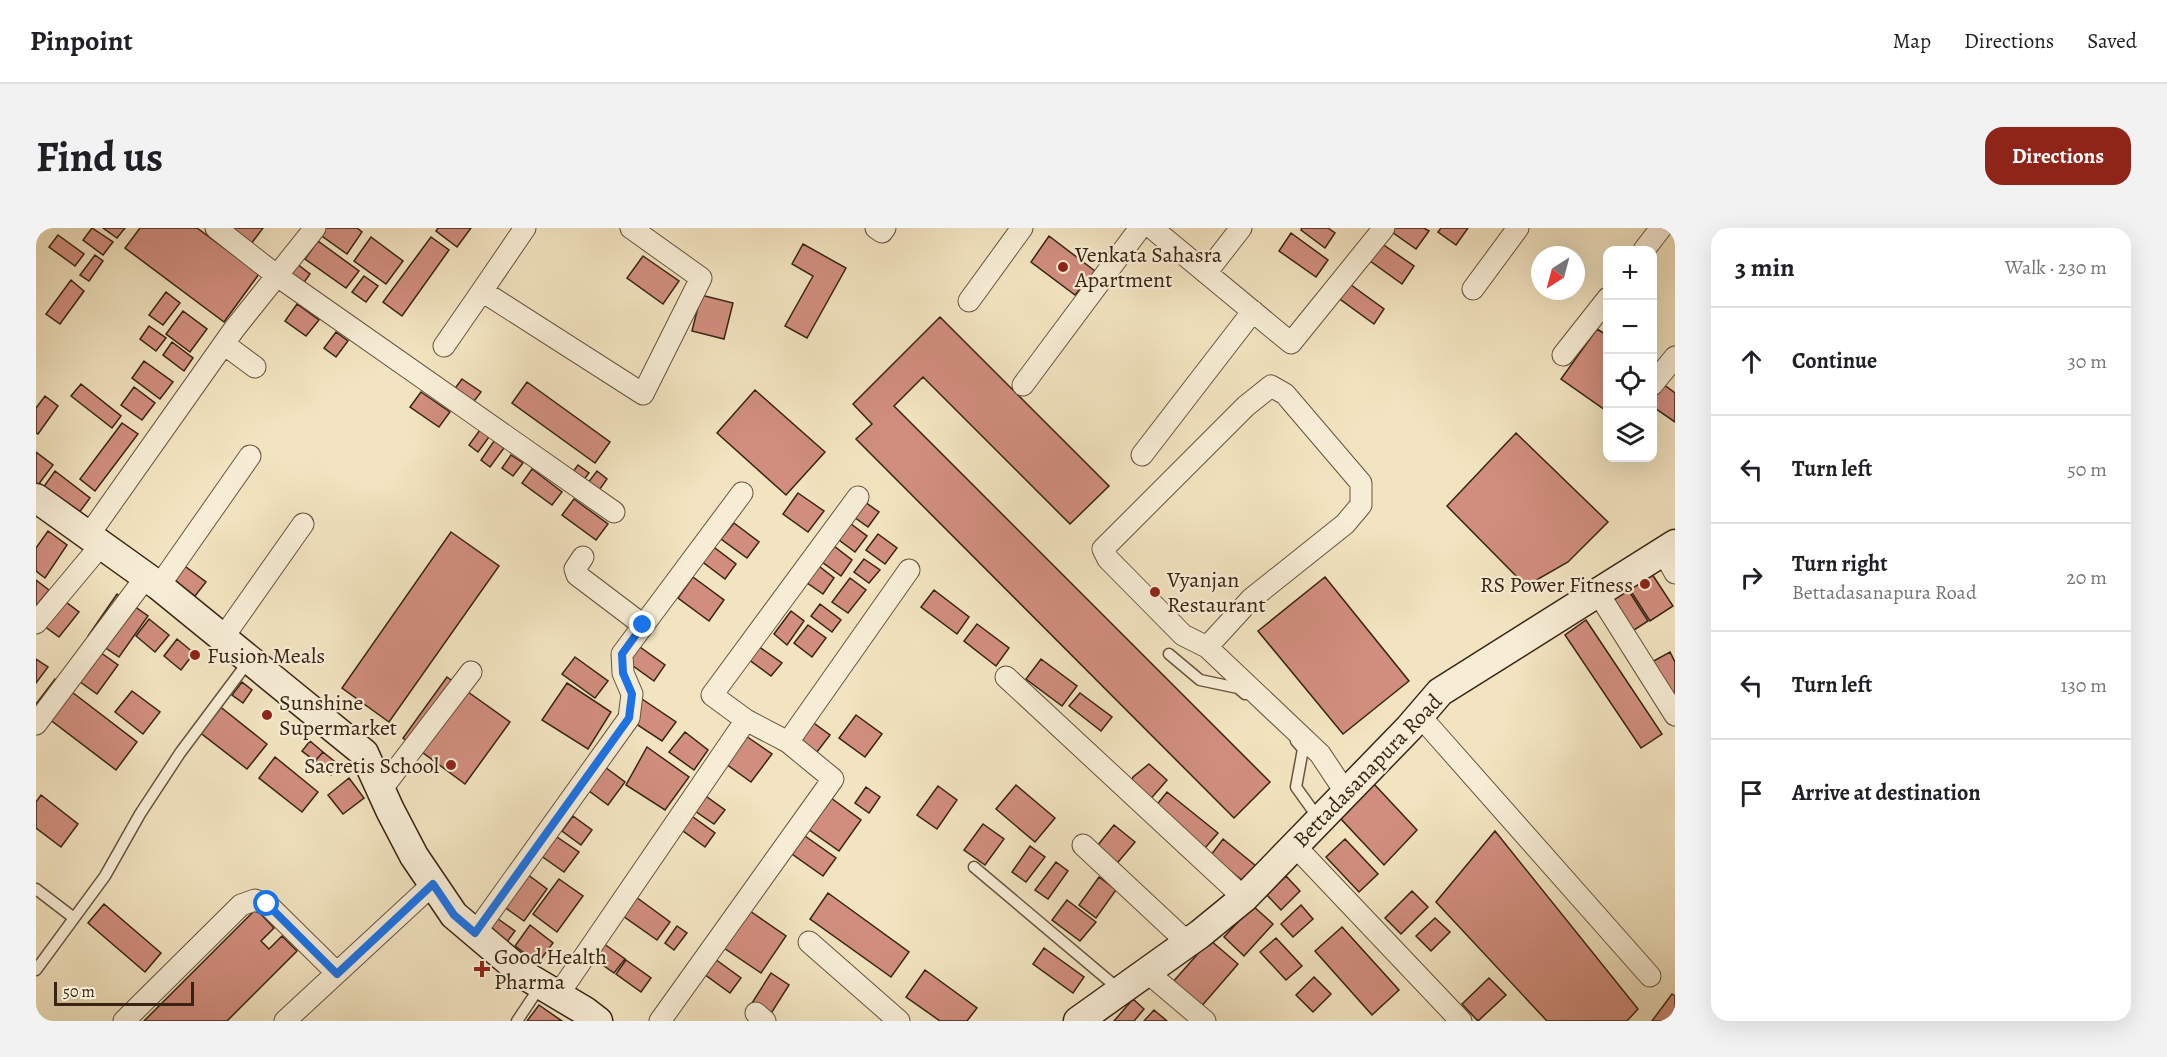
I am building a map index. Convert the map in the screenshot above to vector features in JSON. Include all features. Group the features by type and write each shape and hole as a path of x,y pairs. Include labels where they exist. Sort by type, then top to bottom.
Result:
{"street":[{"path":"216,228 276,275 614,512"},
{"path":"36,623 94,541 224,344 315,228"},
{"path":"444,346 525,228"},
{"path":"482,291 643,394 701,278 631,228"},
{"path":"876,228 882,232 885,228"},
{"path":"969,301 1022,228"},
{"path":"1023,385 1140,228"},
{"path":"1152,228 1291,343 1384,228"},
{"path":"1206,273 1241,228"},
{"path":"1473,289 1518,228"},
{"path":"1647,246 1661,228"},
{"path":"1563,355 1606,300"},
{"path":"1142,455 1253,311"},
{"path":"224,344 255,367"},
{"path":"1657,380 1675,357"},
{"path":"1207,647 1251,599 1345,524 1361,505 1361,483 1285,394 1271,386 1246,406 1111,538 1103,549 1108,560 1183,635 1207,647 1320,754 1346,793"},
{"path":"36,724 152,582 250,456"},
{"path":"475,933 629,718 632,694 623,673 622,654 742,493"},
{"path":"660,1021 833,779 788,742 746,720 712,695 858,497"},
{"path":"36,498 152,582 364,753 414,856 454,915 526,976 598,1021"},
{"path":"222,639 303,524"},
{"path":"583,556 575,569 577,575 643,625"},
{"name":"Bettadasanapura Road","path":"1093,1017 1120,991 1188,943 1244,898 1420,716 1440,692 1598,593 1671,556"},
{"path":"788,742 909,570"},
{"path":"1598,593 1675,715"},
{"path":"381,790 471,672"},
{"path":"1006,677 1244,898"},
{"path":"1420,716 1650,976"},
{"path":"550,990 746,720"},
{"path":"1083,845 1188,943"},
{"path":"1295,846 1461,1021"},
{"path":"285,1021 433,884"},
{"path":"124,1021 241,905 255,900 267,904 337,974"},
{"path":"809,942 899,1021"},
{"path":"1147,972 1205,1021"}],"lane":[{"path":"1169,654 1200,680 1238,688 1284,727 1303,749 1296,787 1319,819"},
{"path":"36,970 105,876 180,753 249,661"},
{"path":"974,867 1120,991"},
{"path":"36,889 74,918"},
{"path":"517,1021 550,990"}],"building":[{"path":"92,228 113,242 103,255 83,240"},
{"path":"103,228 125,228 117,238"},
{"path":"140,228 197,228 259,274 224,322 125,248"},
{"path":"232,228 263,228 248,248"},
{"path":"323,228 357,228 362,232 347,254 319,234"},
{"path":"438,228 471,228 457,247 436,231"},
{"path":"1302,228 1328,228 1335,233 1325,248 1301,230"},
{"path":"1395,228 1424,228 1429,231 1416,249 1392,232"},
{"path":"1441,228 1468,228 1456,245 1438,232"},
{"path":"1291,233 1328,260 1316,277 1279,251"},
{"path":"58,235 84,254 75,266 49,247"},
{"name":"Venkata Sahasra Apartment","path":"1049,236 1095,271 1075,295 1031,262"},
{"path":"371,237 403,261 386,284 354,261"},
{"path":"431,237 449,250 402,316 383,302"},
{"path":"318,241 359,271 346,288 305,259"},
{"path":"1378,241 1414,266 1402,284 1366,258"},
{"path":"803,244 846,268 807,338 785,326 813,276 792,264"},
{"path":"95,255 103,261 89,281 80,275"},
{"path":"643,256 679,281 663,304 627,278"},
{"path":"292,260 310,274 300,288 282,275"},
{"path":"364,276 378,286 366,302 352,292"},
{"path":"71,280 84,291 60,324 46,314"},
{"path":"1347,282 1384,309 1374,324 1337,297"},
{"path":"166,292 180,303 163,325 149,315"},
{"path":"701,295 733,303 724,339 692,331"},
{"path":"297,304 319,320 306,336 285,321"},
{"path":"183,311 207,329 190,352 166,334"},
{"path":"940,317 1109,486 1070,524 923,377 894,406 1270,782 1234,818 856,439 872,424 853,404"},
{"path":"149,326 166,338 156,351 140,339"},
{"path":"1597,329 1603,333 1603,408 1561,379"},
{"path":"336,332 348,341 336,357 324,348"},
{"path":"172,342 193,358 184,371 163,355"},
{"path":"144,361 173,382 160,399 132,378"},
{"path":"462,379 481,392 472,404 453,391"},
{"path":"527,382 610,442 595,463 512,403"},
{"path":"81,384 121,416 112,428 71,396"},
{"path":"1663,384 1675,393 1675,422 1657,409 1657,392"},
{"path":"134,387 155,403 142,420 121,405"},
{"path":"755,390 825,452 786,495 717,433"},
{"path":"421,392 450,412 439,427 410,407"},
{"path":"45,396 58,406 38,434 36,433 36,408"},
{"path":"122,423 138,434 95,491 80,479"},
{"path":"480,430 489,437 478,452 469,445"},
{"path":"1516,433 1608,522 1568,562 1526,586 1447,506"},
{"path":"494,441 504,448 490,467 481,460"},
{"path":"36,452 53,465 38,485 36,484"},
{"path":"511,455 523,463 513,476 502,468"},
{"path":"578,465 589,473 580,485 569,477"},
{"path":"532,469 562,492 552,505 522,483"},
{"path":"55,471 90,498 75,518 40,492"},
{"path":"597,471 607,479 595,496 584,488"},
{"path":"851,492 879,512 868,527 840,507"},
{"path":"798,493 824,511 808,532 783,514"},
{"path":"574,499 608,524 596,540 562,515"},
{"path":"843,518 867,536 855,552 831,534"},
{"path":"734,523 759,542 747,558 721,539"},
{"path":"48,531 67,545 45,578 36,571 36,548"},
{"path":"451,532 499,566 389,722 342,688"},
{"path":"878,534 897,548 885,564 866,550"},
{"path":"711,545 736,564 725,579 700,560"},
{"path":"834,546 852,560 841,576 822,562"},
{"path":"864,559 880,570 869,583 854,572"},
{"path":"815,563 834,578 823,594 803,580"},
{"path":"182,564 206,582 195,596 171,578"},
{"path":"1650,571 1673,606 1650,621 1627,585"},
{"path":"693,577 724,600 709,621 678,598"},
{"path":"1325,577 1409,681 1343,734 1258,631"},
{"path":"850,578 866,590 848,613 832,602"},
{"path":"36,580 49,590 36,606"},
{"path":"1625,585 1648,621 1628,634 1605,598"},
{"path":"934,590 969,617 957,634 921,607"},
{"path":"54,593 79,612 59,637 36,620"},
{"path":"117,594 148,616 119,657 88,636"},
{"path":"820,604 841,620 832,632 811,616"},
{"path":"791,611 804,621 787,645 774,634"},
{"path":"149,619 169,635 155,652 136,636"},
{"path":"1586,620 1662,734 1641,748 1565,635"},
{"path":"977,624 1009,648 996,666 964,641"},
{"path":"808,625 826,638 812,657 794,643"},
{"path":"177,639 194,653 181,670 164,656"},
{"path":"633,642 665,665 654,681 622,658"},
{"path":"90,645 118,665 97,694 69,674"},
{"path":"758,646 782,663 771,676 748,659"},
{"path":"1670,652 1675,662 1675,700 1650,663"},
{"path":"575,657 608,681 595,698 562,674"},
{"path":"36,659 48,667 36,683"},
{"path":"1041,659 1077,686 1062,706 1026,679"},
{"path":"447,677 510,722 465,784 403,738"},
{"path":"55,679 137,742 116,770 36,709 36,704"},
{"path":"242,682 252,690 243,703 232,695"},
{"path":"567,683 611,712 588,749 542,720"},
{"path":"132,691 160,712 143,734 115,712"},
{"path":"1080,693 1112,717 1101,731 1069,706"},
{"path":"639,697 676,722 662,741 633,722"},
{"path":"218,705 267,744 247,769 198,731"},
{"path":"856,715 882,734 865,757 839,738"},
{"path":"811,721 830,735 817,752 799,739"},
{"path":"685,732 708,750 694,770 669,752"},
{"path":"746,736 772,754 751,782 726,764"},
{"path":"310,741 323,752 315,761 302,751"},
{"path":"647,747 689,777 665,810 626,785"},
{"path":"323,752 339,765 331,775 315,761"},
{"path":"275,757 318,792 302,812 259,778"},
{"path":"598,762 625,782 608,805 581,785"},
{"path":"1149,764 1167,780 1148,802 1130,786 1133,777"},
{"path":"349,778 364,798 343,814 328,795"},
{"path":"1374,784 1417,830 1384,865 1340,818"},
{"path":"1016,785 1055,818 1035,842 996,809"},
{"path":"938,786 957,800 937,829 917,815"},
{"path":"866,787 880,797 869,813 855,803"},
{"path":"1167,792 1218,833 1205,848 1155,807"},
{"path":"703,794 725,810 714,824 692,809"},
{"path":"41,795 78,824 61,847 36,828 36,802"},
{"path":"831,798 861,820 839,851 808,829"},
{"path":"689,814 715,833 705,847 679,828"},
{"path":"573,816 592,830 581,845 562,831"},
{"path":"983,824 1004,839 985,865 964,850"},
{"path":"1114,825 1135,842 1114,867 1094,850"},
{"path":"1495,831 1638,1009 1627,1021 1547,1021 1436,902"},
{"path":"554,835 579,852 564,872 540,855"},
{"path":"805,836 836,858 823,876 792,854"},
{"path":"1223,839 1261,870 1248,885 1211,855"},
{"path":"1345,839 1378,874 1359,892 1326,857"},
{"path":"1030,846 1045,857 1026,882 1012,872"},
{"path":"1056,862 1068,871 1048,899 1035,890"},
{"path":"527,874 547,889 524,921 503,906"},
{"path":"1286,876 1300,891 1281,910 1266,894"},
{"path":"1099,877 1116,890 1096,918 1079,905"},
{"path":"559,879 583,896 557,932 533,914"},
{"path":"1412,891 1428,907 1401,934 1385,918"},
{"path":"828,893 909,952 891,977 810,919"},
{"path":"636,897 670,922 657,940 623,916"},
{"path":"1067,900 1096,922 1080,941 1052,920"},
{"path":"104,904 161,953 145,972 88,923"},
{"path":"1301,905 1313,919 1293,937 1281,924"},
{"path":"1253,906 1273,924 1244,956 1224,937"},
{"path":"256,909 274,928 261,941 269,949 282,936 297,951 227,1021 144,1021"},
{"path":"750,911 786,936 761,973 724,948"},
{"path":"494,916 515,931 504,946 484,931"},
{"path":"1435,918 1450,932 1431,951 1416,936"},
{"path":"530,925 553,943 538,963 515,946"},
{"path":"677,926 687,933 674,950 665,943"},
{"path":"1342,927 1399,990 1372,1015 1315,951"},
{"path":"1276,938 1302,966 1286,980 1260,952"},
{"path":"1210,940 1238,964 1200,1008 1172,983"},
{"path":"600,941 625,959 614,973 590,956"},
{"path":"1044,948 1084,977 1073,993 1033,964"},
{"path":"715,959 741,978 730,993 704,974"},
{"path":"626,960 651,978 641,992 616,974"},
{"path":"925,970 977,1008 967,1021 940,1021 906,997"},
{"path":"771,973 789,985 770,1015 752,1003"},
{"path":"1314,977 1331,994 1313,1012 1296,995"},
{"path":"1489,978 1506,995 1478,1021 1462,1004"},
{"path":"1672,994 1675,996 1675,1021 1652,1021"},
{"path":"1133,999 1144,1009 1134,1021 1114,1021"},
{"path":"539,1005 562,1021 527,1021"},
{"path":"1154,1010 1167,1021 1144,1021"}],"place":[{"name":"Venkata Sahasra Apartment","path":"1063,267"},
{"name":"RS Power Fitness","path":"1645,584"},
{"name":"Vyanjan Restaurant","path":"1155,592"},
{"name":"Fusion Meals","path":"195,655"},
{"name":"Sunshine Supermarket","path":"267,715"},
{"name":"Sacretis School","path":"451,765"},
{"name":"Good Health Pharma","path":"482,969"}],"route":[{"path":"267,904 337,974 433,884 454,915 475,933 629,718 632,694 623,673 622,654 643,625"}]}
